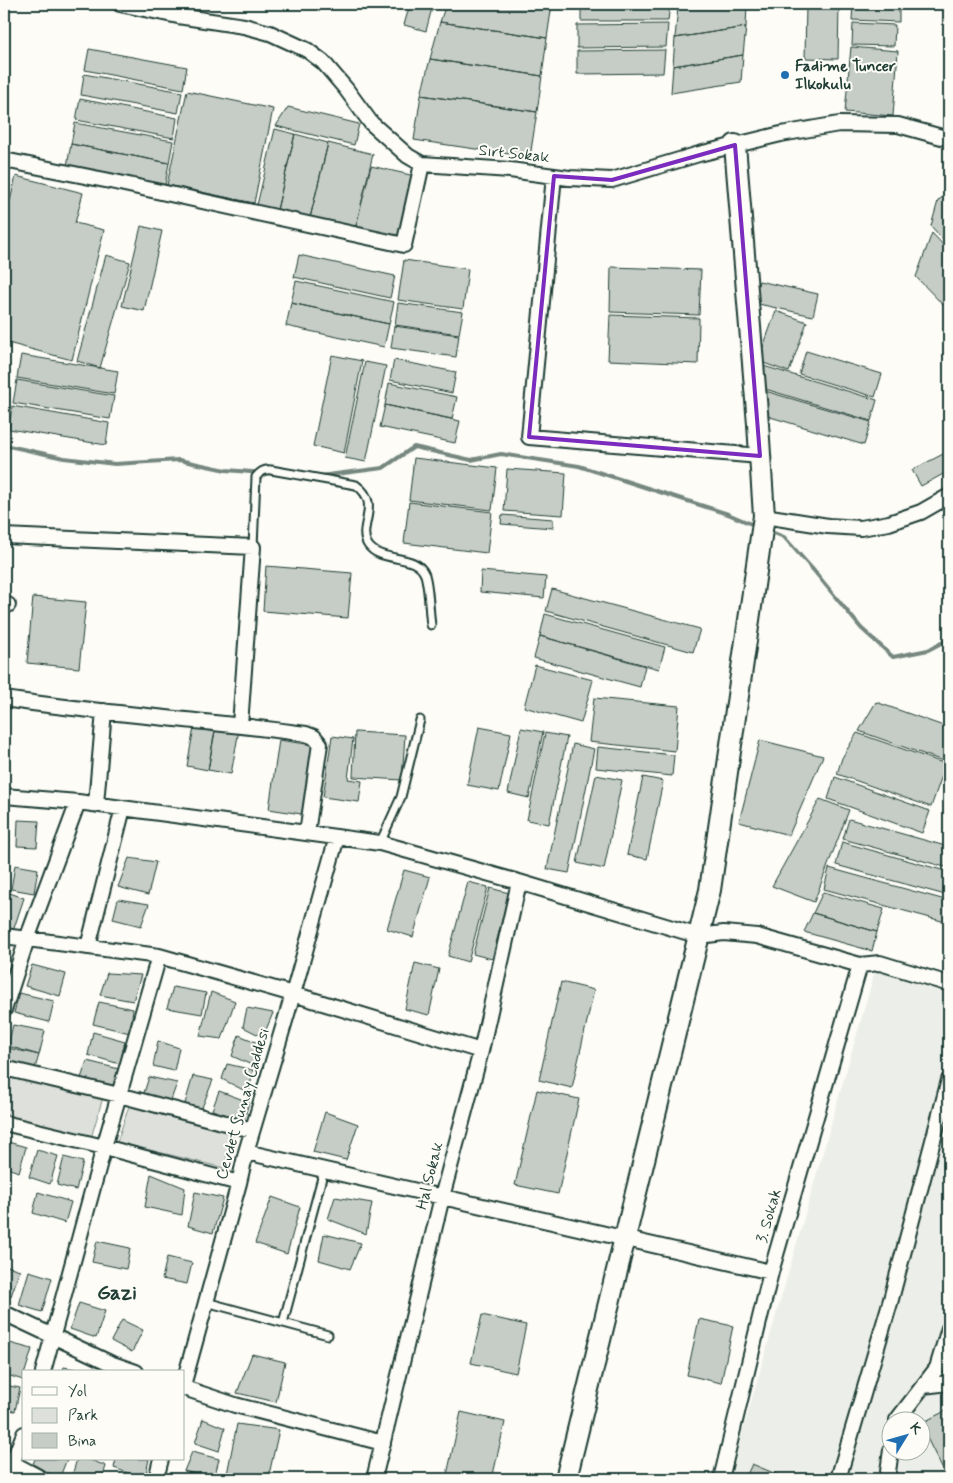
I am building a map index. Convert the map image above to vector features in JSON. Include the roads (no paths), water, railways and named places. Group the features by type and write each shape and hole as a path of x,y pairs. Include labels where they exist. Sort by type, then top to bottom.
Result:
{"street":[{"path":"4,160 404,245 422,164 408,156 371,123 323,62 307,50 270,33 244,26 178,16 120,4"},
{"name":"Sırt Sokak","path":"422,164 510,170 569,178 612,180 735,145 808,128 839,124 898,125 949,139"},
{"path":"566,1479 710,890 764,516 735,145"},
{"path":"554,176 529,437 760,456"},
{"path":"764,516 828,526 861,528 888,523 921,512 949,496"},
{"path":"4,536 253,547 240,725"},
{"path":"4,699 240,725 314,736 320,744 307,833"},
{"path":"96,804 104,711"},
{"path":"4,796 96,804 380,843 699,936 724,933 757,936 860,965 880,963 949,984"},
{"path":"4,1010 27,939 78,802"},
{"path":"88,947 123,808"},
{"name":"Cevdet Sunay Caddesi","path":"185,1378 252,1130 293,994 337,836"},
{"name":"Hal Sokak","path":"374,1479 442,1197 481,1051 519,882"},
{"path":"4,936 159,956 481,1051"},
{"path":"44,1370 159,956"},
{"name":"3. Sokak","path":"721,1479 771,1272 860,965"},
{"path":"4,1068 119,1095 252,1130"},
{"path":"838,1479 890,1303 949,1080"},
{"path":"4,1123 239,1183"},
{"path":"246,1152 771,1272"},
{"path":"4,1313 110,1363 130,1370"},
{"path":"905,1410 937,1368 949,1328"},
{"path":"924,1386 949,1383"},
{"path":"185,1388 235,1405 383,1442"},
{"path":"22,1438 8,1464 36,1479"},
{"path":"156,1479 161,1460"},
{"path":"887,1479 890,1460"}],"lane":[{"path":"253,547 256,477 258,473 263,470 271,470 356,485 367,498 365,538 370,547 379,554 413,562 422,570 426,581 431,625"},
{"path":"380,843 401,797 420,720"},
{"path":"283,1323 324,1170"},
{"path":"206,1302 328,1335"}],"waterway":[{"path":"4,445 64,458 115,464 179,460 226,470 276,474"},
{"path":"320,476 383,468 414,447 471,460 501,454 579,466 728,514 756,526"},
{"path":"769,531 784,537 861,628 893,657 928,650 949,639"}],"place":[{"name":"Fadime Tuncer Ilkokulu","path":"785,75"}],"district":[{"name":"Gazi","path":"117,1293"}]}
